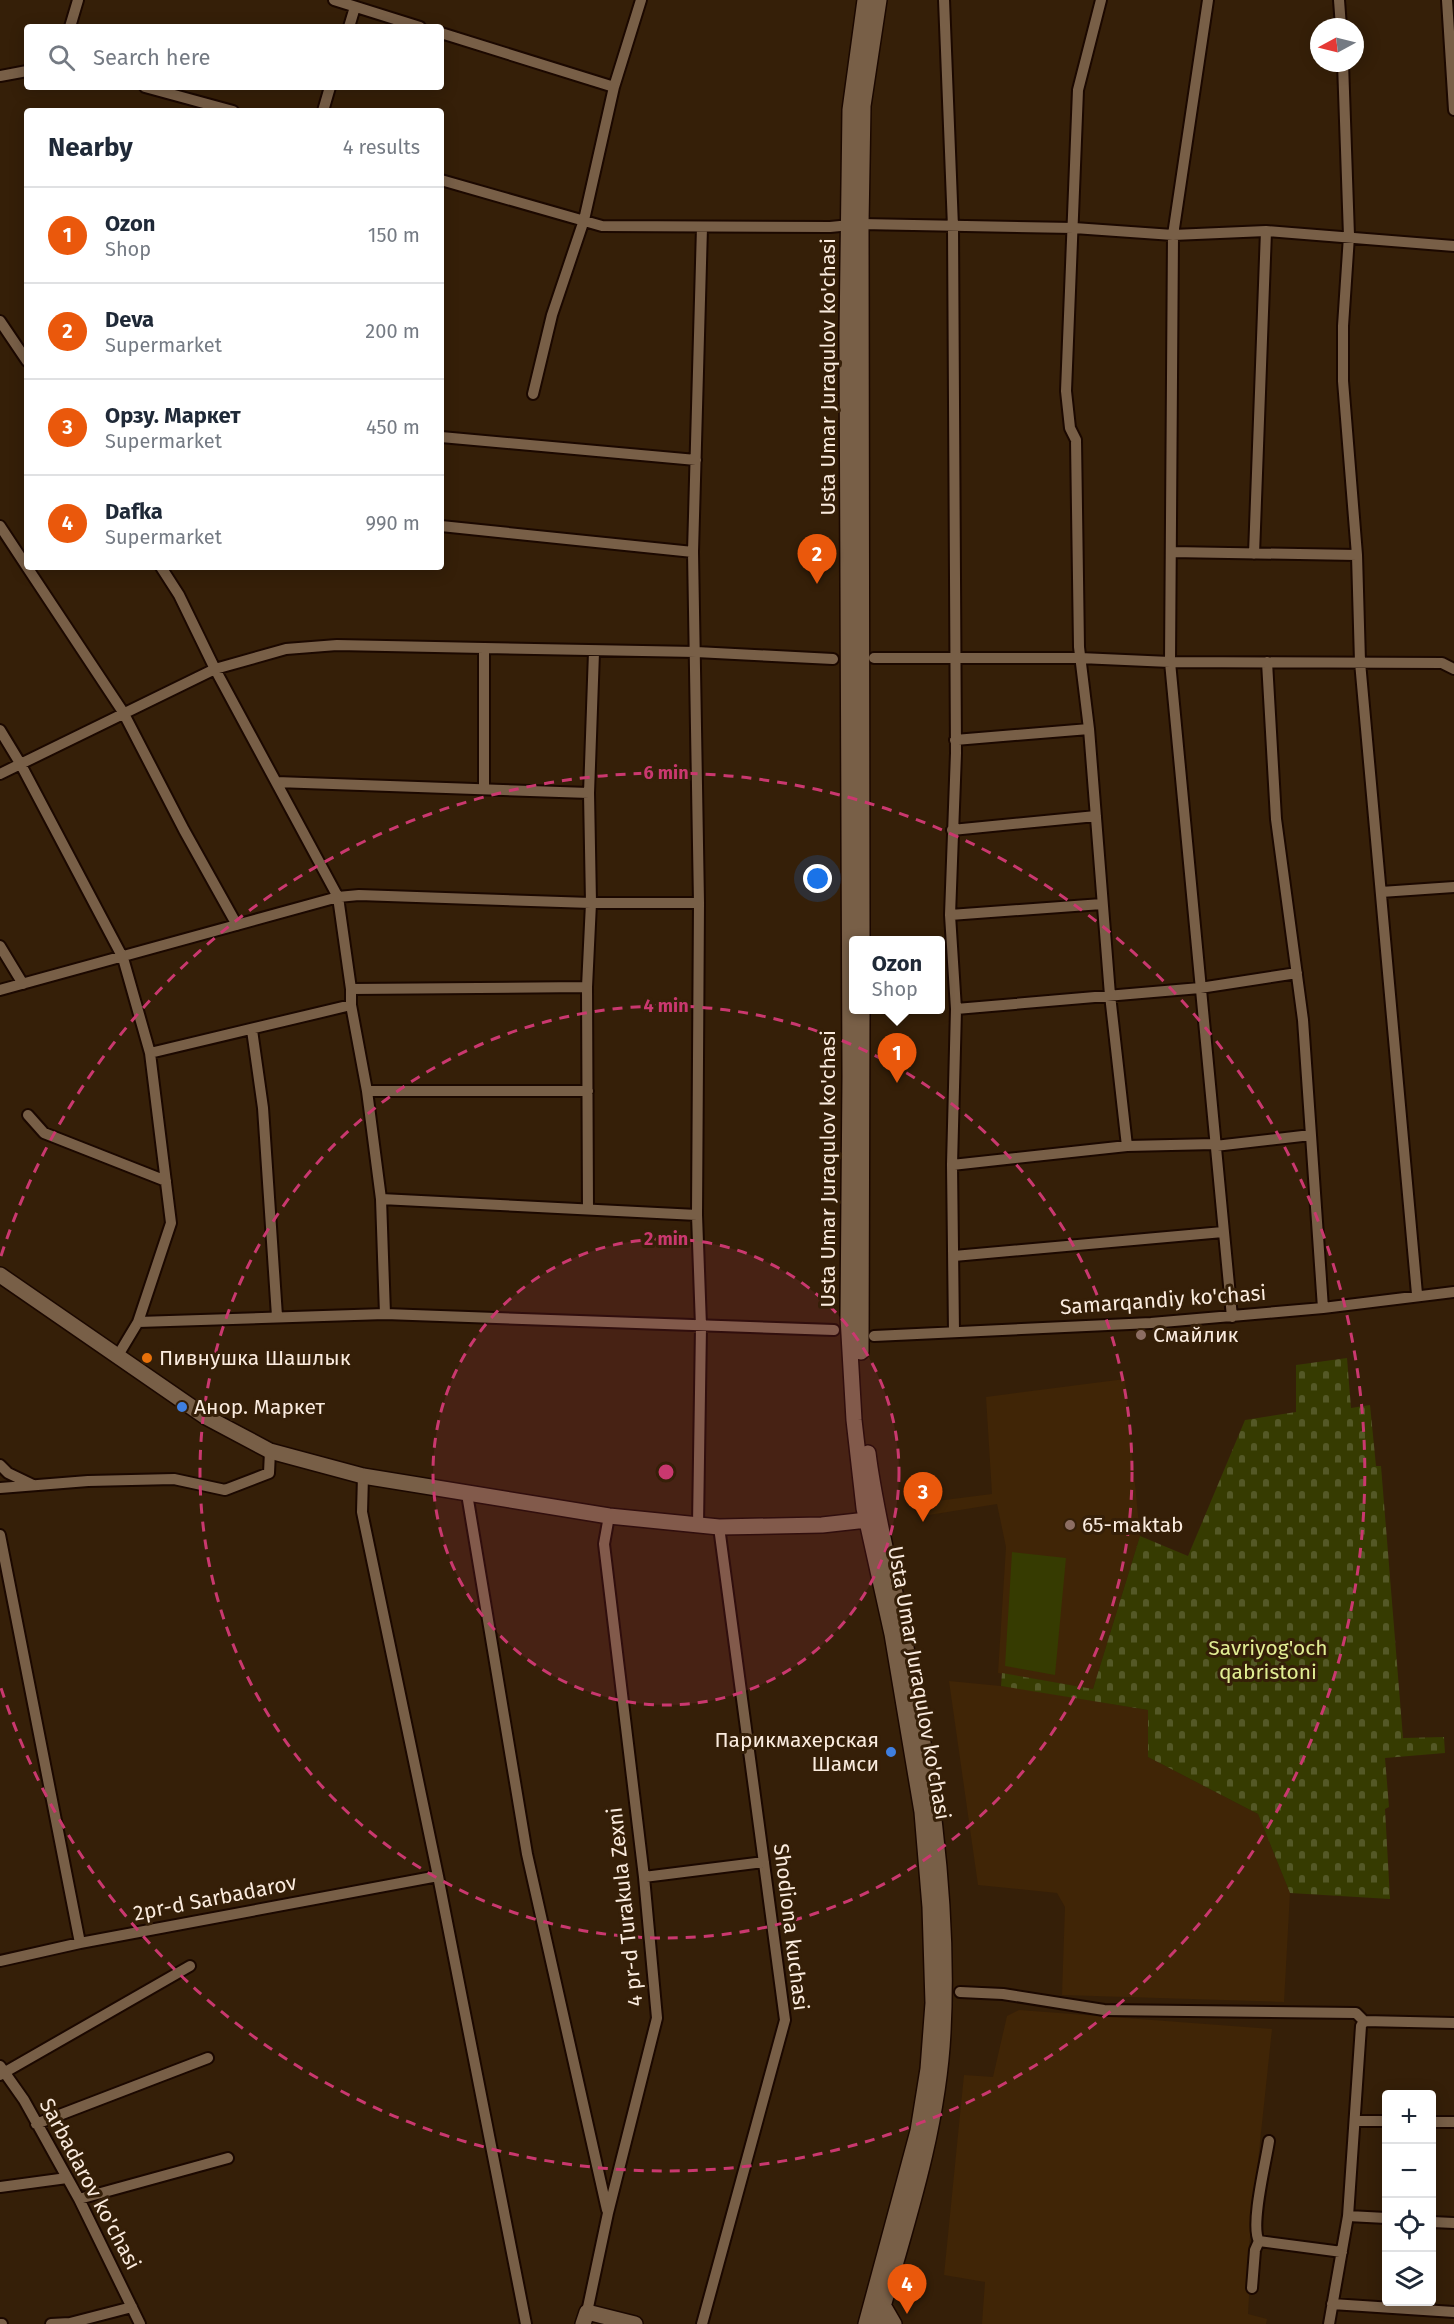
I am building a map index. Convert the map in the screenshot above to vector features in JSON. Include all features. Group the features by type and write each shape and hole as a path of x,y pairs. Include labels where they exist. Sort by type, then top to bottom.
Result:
{"main road":[{"name":"Usta Umar Juraqulov ko'chasi","path":"862,936 856,224 850,110 865,0"},
{"name":"Usta Umar Juraqulov ko'chasi","path":"850,936 847,334 863,106 879,0"},
{"name":"Usta Umar Juraqulov ko'chasi","path":"850,1014 849,1317 854,1420 922,1812 928,1875 933,2003 928,2069 918,2131 866,2324"},
{"name":"Usta Umar Juraqulov ko'chasi","path":"862,1014 859,1312 863,1410 873,1520 902,1623 934,1810 944,1970 943,2034 934,2107 918,2180 878,2324"},
{"path":"0,1275 206,1417 270,1451 363,1476 609,1516 719,1527 822,1525 873,1520"},
{"path":"884,2305 894,2324"},
{"path":"585,2318 635,2324"}],"street":[{"path":"71,24 78,0"},
{"path":"334,0 410,24"},
{"path":"532,394 552,315 584,220 614,87 641,0"},
{"path":"944,0 953,227 956,740 950,915 956,1009 952,1165 954,1332"},
{"path":"1101,0 1078,90 1066,391 1070,428 1076,440 1080,658 1089,729 1110,995 1127,1146"},
{"path":"1208,0 1173,235 1170,662 1232,1317"},
{"path":"1339,0 1340,18"},
{"path":"1447,0 1454,110"},
{"path":"350,24 355,7"},
{"path":"444,34 614,87"},
{"path":"0,76 24,72"},
{"path":"1342,72 1349,236 1343,326 1343,381 1357,555 1360,662 1417,1294"},
{"path":"155,90 222,108"},
{"path":"324,108 329,90"},
{"path":"444,181 602,226 856,224 1074,228 1173,235 1266,231 1454,246"},
{"path":"698,1524 701,1326 697,1215 699,903 693,552 702,227"},
{"path":"1254,554 1266,231"},
{"path":"0,321 24,357"},
{"path":"444,437 696,460"},
{"path":"0,526 24,562"},
{"path":"444,526 693,552"},
{"path":"1171,552 1357,555"},
{"path":"29,570 123,712 184,830 237,925"},
{"path":"163,570 180,595 214,669 338,897 351,989 351,1005 368,1090 381,1199 385,1314"},
{"path":"0,774 214,669 286,649 337,645 594,652 696,652 833,659"},
{"path":"484,648 484,789"},
{"path":"588,1209 587,987 591,903 589,793 594,652"},
{"path":"874,658 954,660 1080,658 1170,662 1442,663 1454,669"},
{"path":"1267,662 1276,819 1297,973 1323,1308"},
{"path":"956,740 1089,729"},
{"path":"0,730 20,763 123,958 150,1053 171,1222 138,1322 117,1357"},
{"path":"276,782 589,793"},
{"path":"952,830 1096,816"},
{"path":"1381,892 1454,887"},
{"path":"0,990 338,897 359,895 591,903 699,903"},
{"path":"950,915 1102,904"},
{"path":"0,945 22,984"},
{"path":"956,1009 1200,988 1297,973"},
{"path":"351,989 587,987"},
{"path":"150,1053 351,1005"},
{"path":"252,1030 263,1108 277,1316"},
{"path":"368,1090 588,1091"},
{"path":"28,1115 44,1133 166,1181"},
{"path":"952,1165 1127,1146 1215,1145 1311,1135"},
{"path":"381,1199 697,1215"},
{"path":"954,1256 1224,1232"},
{"name":"Samarqandiy ko'chasi","path":"874,1336 1232,1317 1323,1308 1417,1294 1454,1292"},
{"path":"138,1322 385,1314 834,1330"},
{"path":"0,1488 88,1481 174,1479 225,1490 269,1473 270,1451"},
{"path":"0,1465 8,1473 33,1485"},
{"path":"363,1476 362,1512 438,1876 526,2324"},
{"path":"467,1494 527,1854 608,2213"},
{"name":"4 pr-d Turakula Zexni","path":"585,2318 608,2213 657,2018 644,1877 604,1544 609,1516"},
{"name":"Shodiona kuchasi","path":"702,2324 785,2019 719,1527"},
{"path":"0,1535 80,1942"},
{"path":"644,1877 764,1862"},
{"name":"2pr-d Sarbadarov","path":"0,1961 80,1942 438,1876"},
{"path":"2,2071 190,1966"},
{"path":"960,1992 1003,1994 1104,2010 1356,2013 1364,2021 1454,2023"},
{"path":"1329,2324 1348,2216 1361,2026 1364,2021"},
{"path":"36,2124 208,2058"},
{"name":"Sarbadarov ko'chasi","path":"2,2071 24,2100 79,2199 140,2324"},
{"path":"1355,2121 1382,2121"},
{"path":"1436,2122 1454,2122"},
{"path":"1259,2241 1256,2236 1257,2220 1269,2140"},
{"path":"79,2199 228,2158"},
{"path":"0,2187 67,2178"},
{"path":"1348,2216 1382,2218"},
{"path":"1436,2222 1454,2223"},
{"path":"1259,2241 1342,2252"},
{"path":"1252,2288 1255,2250 1259,2241"},
{"path":"1332,2304 1454,2312"},
{"path":"51,2324 70,2323 132,2307"}],"shaded area":[{"name":"65-maktab","path":"1125,1379 1140,1536 1093,1689 998,1673 1006,1547 997,1504 929,1515 913,1504 992,1494 986,1397"},
{"path":"949,1681 1011,1687 1148,1710 1148,1757 1258,1814 1290,1893 1284,2002 1062,1995 1065,1907 1057,1893 978,1885"},
{"path":"1019,2010 1272,2029 1248,2255 1250,2279 1248,2314 1267,2319 1266,2324 982,2324 985,2282 944,2275 964,2075 993,2077 1007,2016"}],"green space":[{"name":"Savriyog'och qabristoni","path":"1347,1358 1351,1408 1370,1405 1376,1466 1381,1466 1403,1738 1444,1737 1445,1753 1385,1758 1389,1807 1385,1809 1390,1899 1290,1893 1258,1814 1148,1757 1148,1710 1001,1686 1002,1673 1093,1689 1140,1536 1188,1556 1245,1420 1296,1412 1296,1365"},
{"path":"1012,1552 1066,1558 1055,1675 1005,1666"}],"place":[{"name":"Deva","path":"817,584"},
{"name":"Ozon","path":"897,1083"},
{"name":"Смайлик","path":"1141,1335"},
{"name":"Пивнушка Шашлык","path":"147,1358"},
{"name":"Анор. Маркет","path":"182,1407"},
{"name":"Орзу. Маркет","path":"923,1522"},
{"name":"65-maktab","path":"1070,1525"},
{"name":"Парикмахерская Шамси","path":"891,1752"},
{"name":"Dafka","path":"907,2314"}]}
